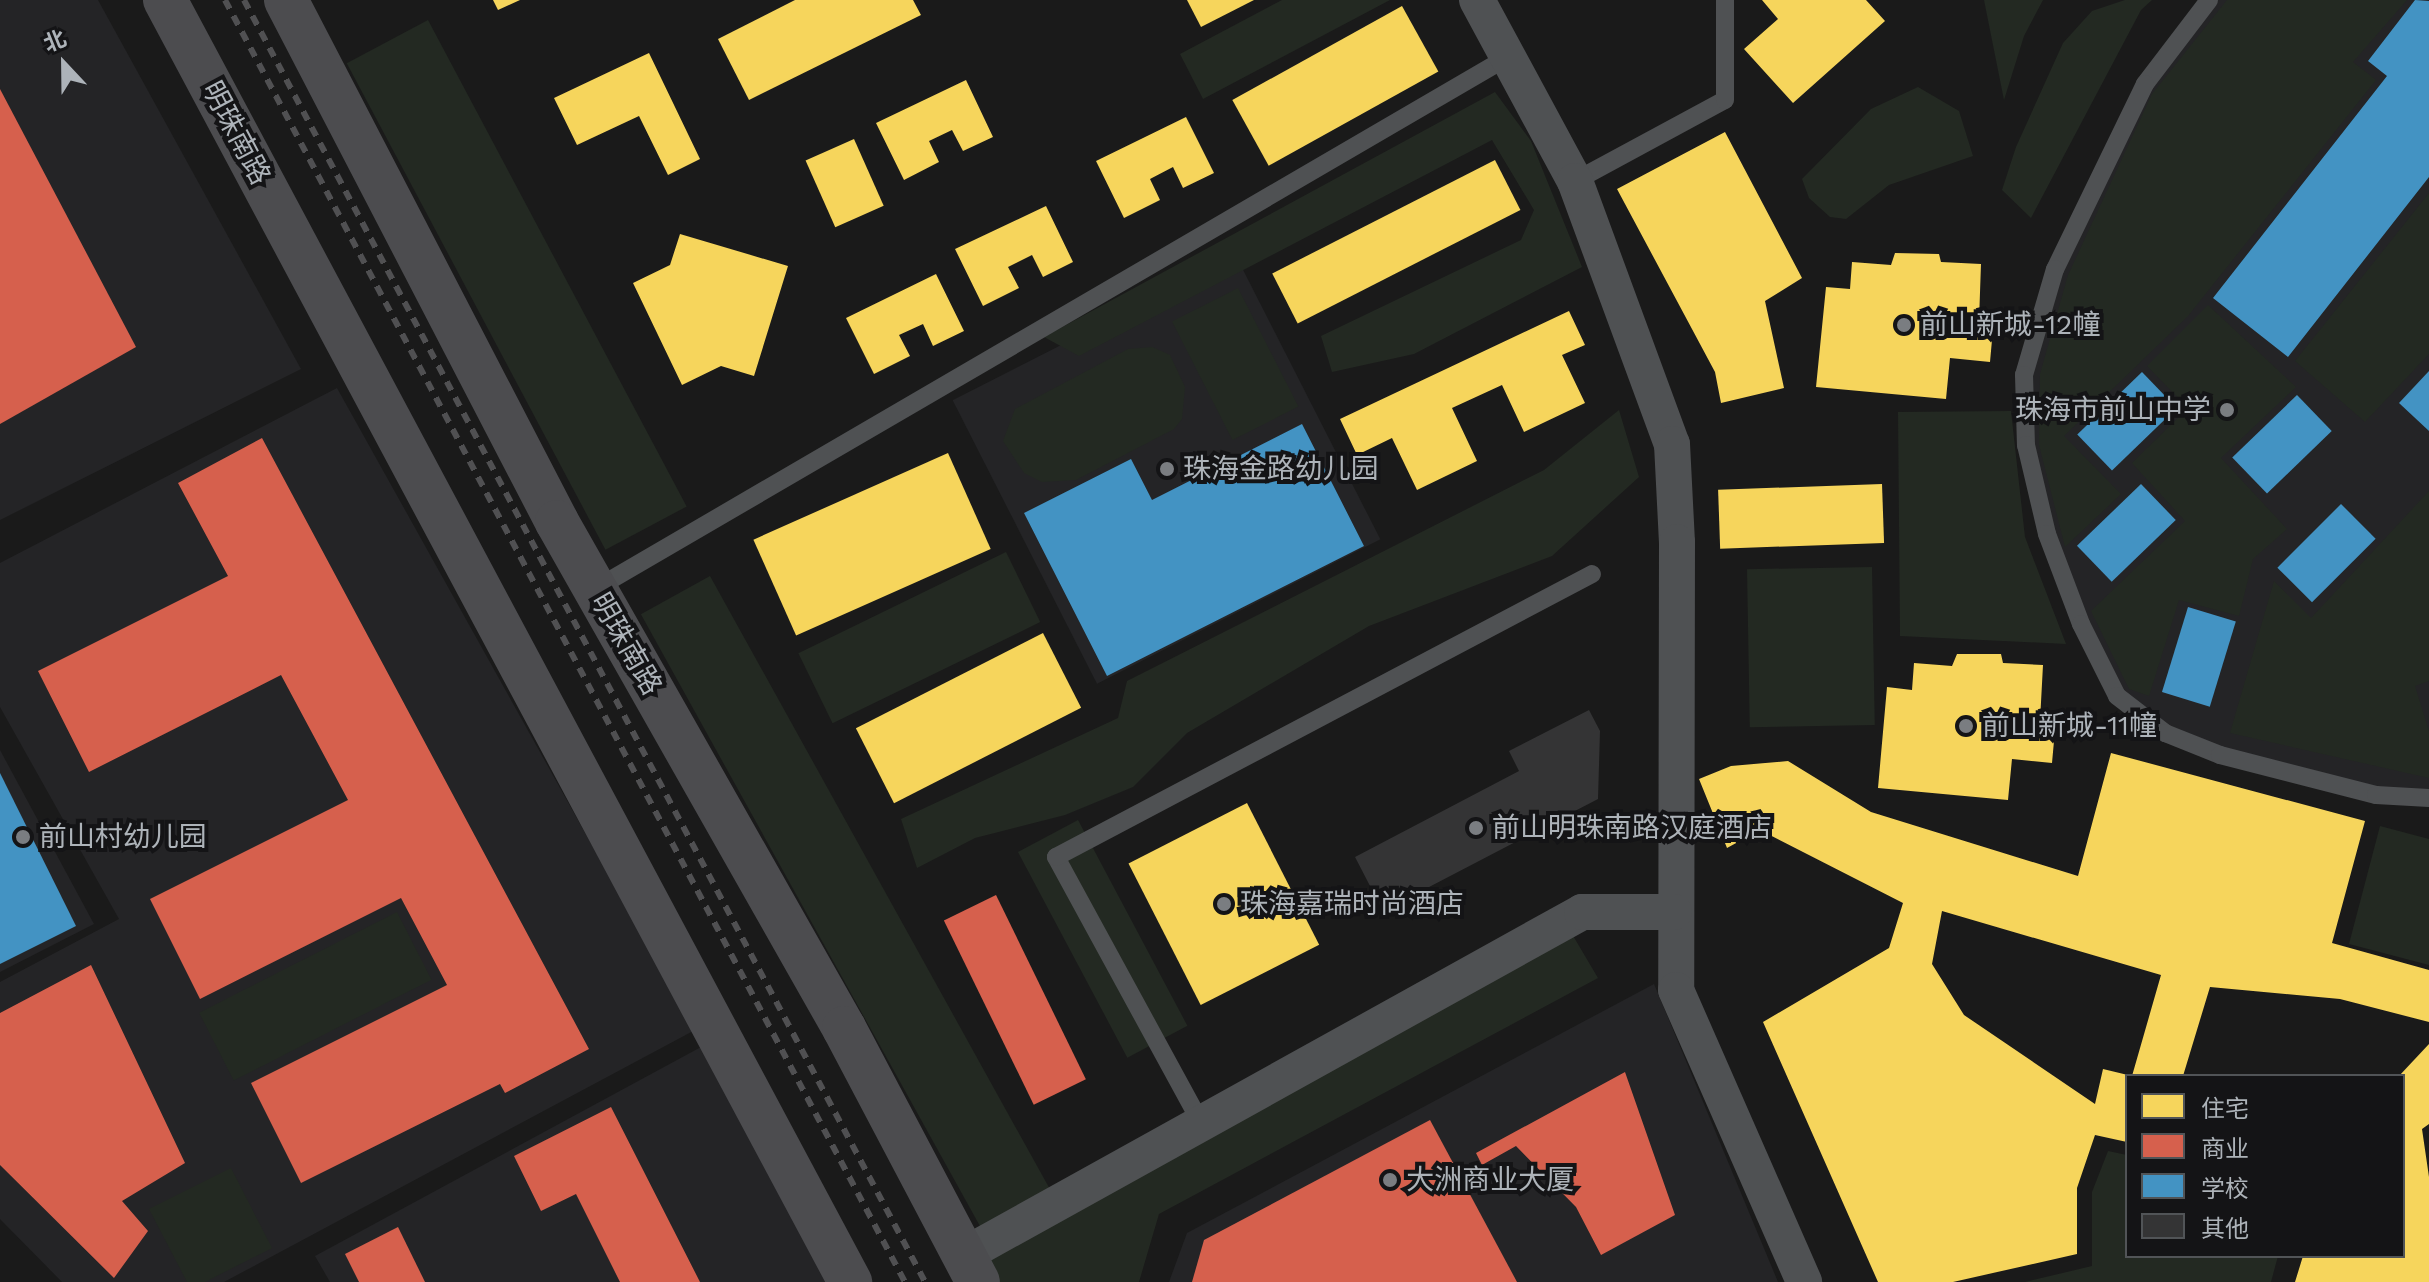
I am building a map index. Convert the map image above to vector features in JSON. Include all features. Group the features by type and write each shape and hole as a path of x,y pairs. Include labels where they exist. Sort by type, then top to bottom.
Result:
{"highway":[{"name":"明珠南路","path":"165,0 850,1282"},
{"name":"明珠南路","path":"286,0 595,589 844,1028 971,1268"}],"street":[{"path":"1477,0 1575,181 1672,444 1677,542 1676,990 1804,1282"},
{"path":"971,1268 1201,1123 1582,912 1674,912"}],"lane":[{"path":"1575,181 1725,100 1725,0"},
{"path":"2209,0 2145,84 2055,269 2024,375 2026,445 2047,534 2081,624 2117,696 2165,733 2220,755 2376,795 2429,798"},
{"path":"595,589 1508,57"},
{"path":"1201,1123 1056,857 1592,574"}],"shaded area":[{"path":"0,0 98,0 301,369 0,520"},
{"path":"1282,0 1390,0 1203,99 1180,54"},
{"path":"1984,0 2043,0 2024,36 2004,100"},
{"path":"2125,0 2152,0 2141,10 2031,218 2002,190 2016,147 2063,43 2092,11"},
{"name":"珠海市前山中学","path":"2209,0 2429,0 2429,798 2220,755 2117,696 2047,534 2024,375 2098,174"},
{"path":"2227,0 2407,0 2353,62 2376,80 2188,316 2064,436 2121,494 2065,547 2039,445 2040,374 2068,275 2152,94"},
{"path":"428,20 687,507 605,550 347,63"},
{"path":"1918,87 1959,111 1973,156 1889,185 1846,219 1830,217 1809,198 1802,179 1871,109"},
{"path":"1495,92 1531,141 1582,267 1414,354 1332,372 1321,336 1521,240 1534,210 1492,140 1079,356 1044,337"},
{"path":"2429,193 2429,354 2365,422 2295,361"},
{"name":"珠海金路幼儿园","path":"1236,256 1380,539 1097,684 953,400"},
{"path":"1238,288 1298,407 1232,440 1172,322"},
{"path":"2208,305 2296,387 2221,458 2287,529 2253,559 2239,616 2179,600 2149,696 2129,689 2091,611 2185,521 2132,463 2188,408 2147,366"},
{"path":"1152,347 1170,355 1185,387 1182,419 1174,429 1076,480 1042,482 1024,473 1003,441 1015,409 1128,349"},
{"path":"337,388 695,1030 224,1282 62,1282 0,1219 0,982 119,919 0,707 0,563"},
{"path":"1619,410 1639,477 1552,556 1369,626 1187,733 1133,787 1065,815 975,838 917,868 901,819 1118,718 1127,681 1544,470"},
{"path":"2011,411 2025,537 2066,644 1900,636 1898,412"},
{"path":"2429,491 2429,681 2415,686 2429,731 2429,778 2230,733 2274,581 2311,618"},
{"path":"1006,552 1040,622 833,723 798,653"},
{"path":"1872,567 1875,725 1750,727 1747,569"},
{"path":"710,576 1051,1191 982,1229 641,614"},
{"name":"前山村幼儿园","path":"0,750 94,924 0,972"},
{"path":"1078,820 1187,1026 1127,1058 1018,852"},
{"path":"2380,826 2429,839 2429,965 2349,944"},
{"path":"397,912 432,980 234,1081 199,1013"},
{"path":"1572,934 1598,978 1159,1214 1139,1282 993,1282 983,1262"},
{"path":"1654,984 1778,1282 1169,1282 1187,1233"},
{"path":"701,1047 828,1282 330,1282 315,1256"},
{"path":"2108,1151 2125,1155 2125,1258 2277,1258 2271,1282 2025,1282 2092,1266 2092,1192"},
{"path":"231,1168 272,1248 205,1282 187,1282 149,1209"}],"building: 住宅":[{"path":"493,0 520,0 498,10"},
{"path":"795,0 913,0 921,15 749,100 718,39"},
{"path":"1187,0 1254,0 1201,27"},
{"path":"1762,0 1866,0 1885,21 1793,103 1744,49 1778,19"},
{"path":"1402,6 1438,72 1269,166 1232,100"},
{"path":"649,53 700,159 668,175 639,116 577,145 554,98"},
{"path":"966,80 993,137 963,151 952,130 929,141 939,162 904,180 876,123"},
{"path":"1186,117 1214,173 1183,188 1173,167 1150,179 1160,200 1124,218 1096,161"},
{"path":"1725,132 1802,278 1765,301 1784,388 1721,403 1715,372 1617,189"},
{"path":"854,139 884,206 835,227 806,161"},
{"path":"1495,160 1520,210 1298,323 1272,273"},
{"path":"1046,206 1073,262 1043,277 1032,255 1008,267 1019,288 983,306 955,249"},
{"path":"680,234 788,266 754,376 721,366 682,385 633,283 670,265"},
{"name":"前山新城-12幢","path":"1895,253 1939,254 1941,262 1981,264 1979,321 1993,329 1990,362 1950,358 1946,399 1816,387 1826,287 1850,289 1852,262 1891,265"},
{"path":"936,274 964,331 933,346 923,324 899,335 910,356 874,374 846,318"},
{"path":"1569,311 1585,345 1562,355 1585,403 1524,432 1502,385 1452,408 1477,461 1417,490 1392,438 1357,455 1340,419"},
{"path":"948,453 991,549 796,636 753,540"},
{"path":"1882,484 1884,543 1720,549 1718,490"},
{"path":"1043,633 1081,708 894,803 856,728"},
{"name":"前山新城-11幢","path":"1957,654 2001,654 2003,663 2043,665 2040,721 2055,730 2052,763 2012,759 2008,800 1878,788 1887,687 1912,690 1914,663 1952,666"},
{"path":"2111,753 2365,821 2332,943 2429,970 2429,1022 2340,999 2210,987 2184,1074 2133,1074 2161,975 1942,911 1932,964 1964,1015 2095,1104 2103,1069 2125,1074 2125,1142 2095,1135 2077,1188 2077,1254 1953,1282 1878,1282 1763,1022 1889,948 1903,903 1760,830 1727,848 1699,779 1731,766 1788,761 1871,812 2078,876"},
{"name":"珠海嘉瑞时尚酒店","path":"1247,803 1319,945 1201,1005 1128,863"},
{"path":"2429,1044 2429,1124 2422,1129 2429,1177 2429,1282 2295,1282 2302,1258 2405,1258 2405,1074 2401,1074"}],"building: 商业":[{"path":"0,89 136,347 0,424"},
{"path":"262,438 589,1049 505,1093 500,1084 301,1183 251,1083 447,985 401,898 200,999 150,899 348,800 281,675 89,772 38,671 228,576 178,483"},
{"path":"996,895 1086,1079 1034,1105 944,920"},
{"path":"91,965 185,1163 122,1201 148,1231 114,1278 0,1165 0,1013"},
{"path":"1625,1072 1675,1215 1601,1255 1576,1207 1516,1146 1482,1165 1476,1153"},
{"path":"611,1107 700,1282 620,1282 576,1194 541,1211 514,1156"},
{"name":"大洲商业大厦","path":"1430,1120 1517,1282 1192,1282 1204,1240"},
{"path":"398,1227 425,1282 359,1282 345,1254"}],"building: 学校":[{"path":"2415,0 2429,1 2429,177 2288,357 2213,298 2387,76 2368,61"},
{"path":"2429,371 2429,431 2399,403"},
{"path":"2142,372 2177,408 2112,470 2077,435"},
{"path":"2297,395 2332,431 2267,493 2232,458"},
{"path":"1302,424 1364,546 1107,676 1024,513 1131,459 1152,500"},
{"path":"2141,484 2176,520 2112,582 2077,546"},
{"path":"2341,504 2376,539 2312,602 2277,568"},
{"path":"2188,607 2236,622 2210,707 2162,692"},
{"name":"前山村幼儿园","path":"0,773 76,926 0,964"}],"building: 其他":[{"name":"前山明珠南路汉庭酒店","path":"1589,710 1600,731 1598,799 1383,911 1355,857 1519,771 1509,751"}],"railway":[{"path":"225,0 905,1282"},
{"path":"244,0 925,1282"}],"place":[{"name":"前山新城-12幢","path":"1904,325"},
{"name":"珠海市前山中学","path":"2227,410"},
{"name":"珠海金路幼儿园","path":"1167,469"},
{"name":"前山新城-11幢","path":"1966,726"},
{"name":"前山明珠南路汉庭酒店","path":"1476,828"},
{"name":"前山村幼儿园","path":"23,837"},
{"name":"珠海嘉瑞时尚酒店","path":"1224,904"},
{"name":"大洲商业大厦","path":"1390,1180"}]}
